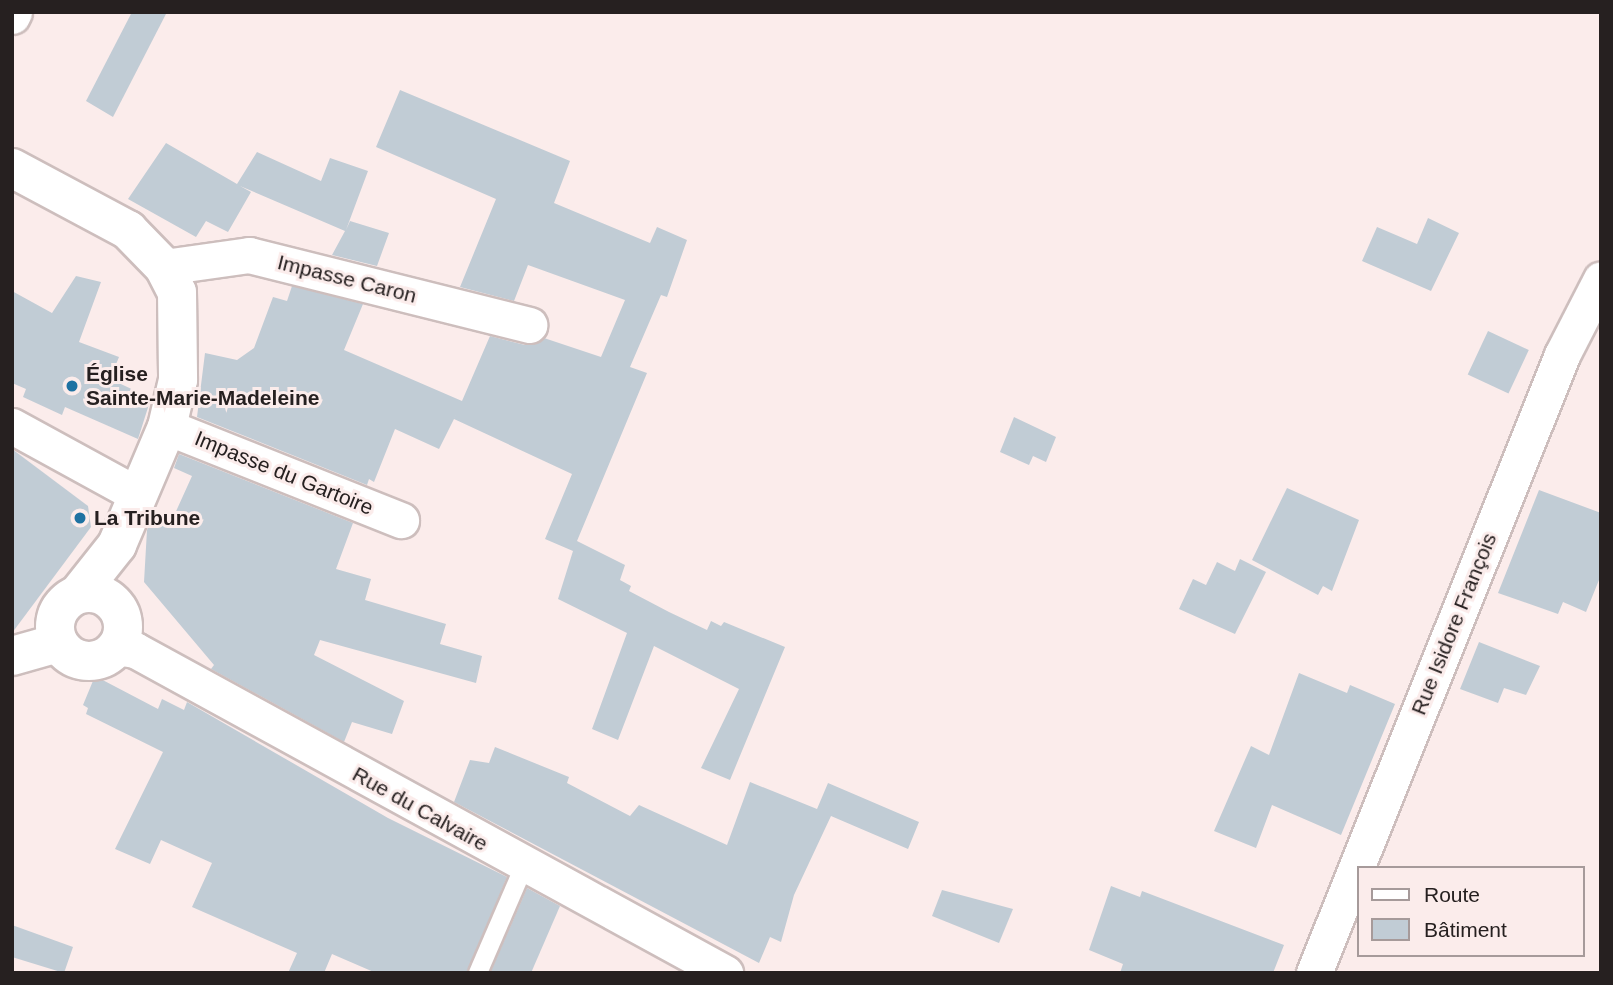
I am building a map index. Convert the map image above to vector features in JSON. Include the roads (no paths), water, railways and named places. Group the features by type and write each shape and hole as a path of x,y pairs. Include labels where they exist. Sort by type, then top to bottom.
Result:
{"street":[{"path":"12,167 128,230 164,267 177,292 181,317 178,380 167,428 117,545 79,593 60,608 54,632 58,643 80,660 93,661 118,630 117,545"},
{"name":"Impasse Caron","path":"164,267 249,255 529,325"},
{"name":"Rue Isidore François","path":"1314,973 1562,355 1601,279"},
{"path":"12,426 138,495"},
{"name":"Impasse du Gartoire","path":"167,428 401,520"},
{"path":"79,593 103,595 118,630"},
{"name":"Rue du Calvaire","path":"118,630 135,650 524,866 724,973"},
{"path":"12,656 58,643"}],"lane":[{"path":"478,973 524,866"}],"place":[{"name":"Église Sainte-Marie-Madeleine","path":"72,386"},
{"name":"La Tribune","path":"80,518"}]}
